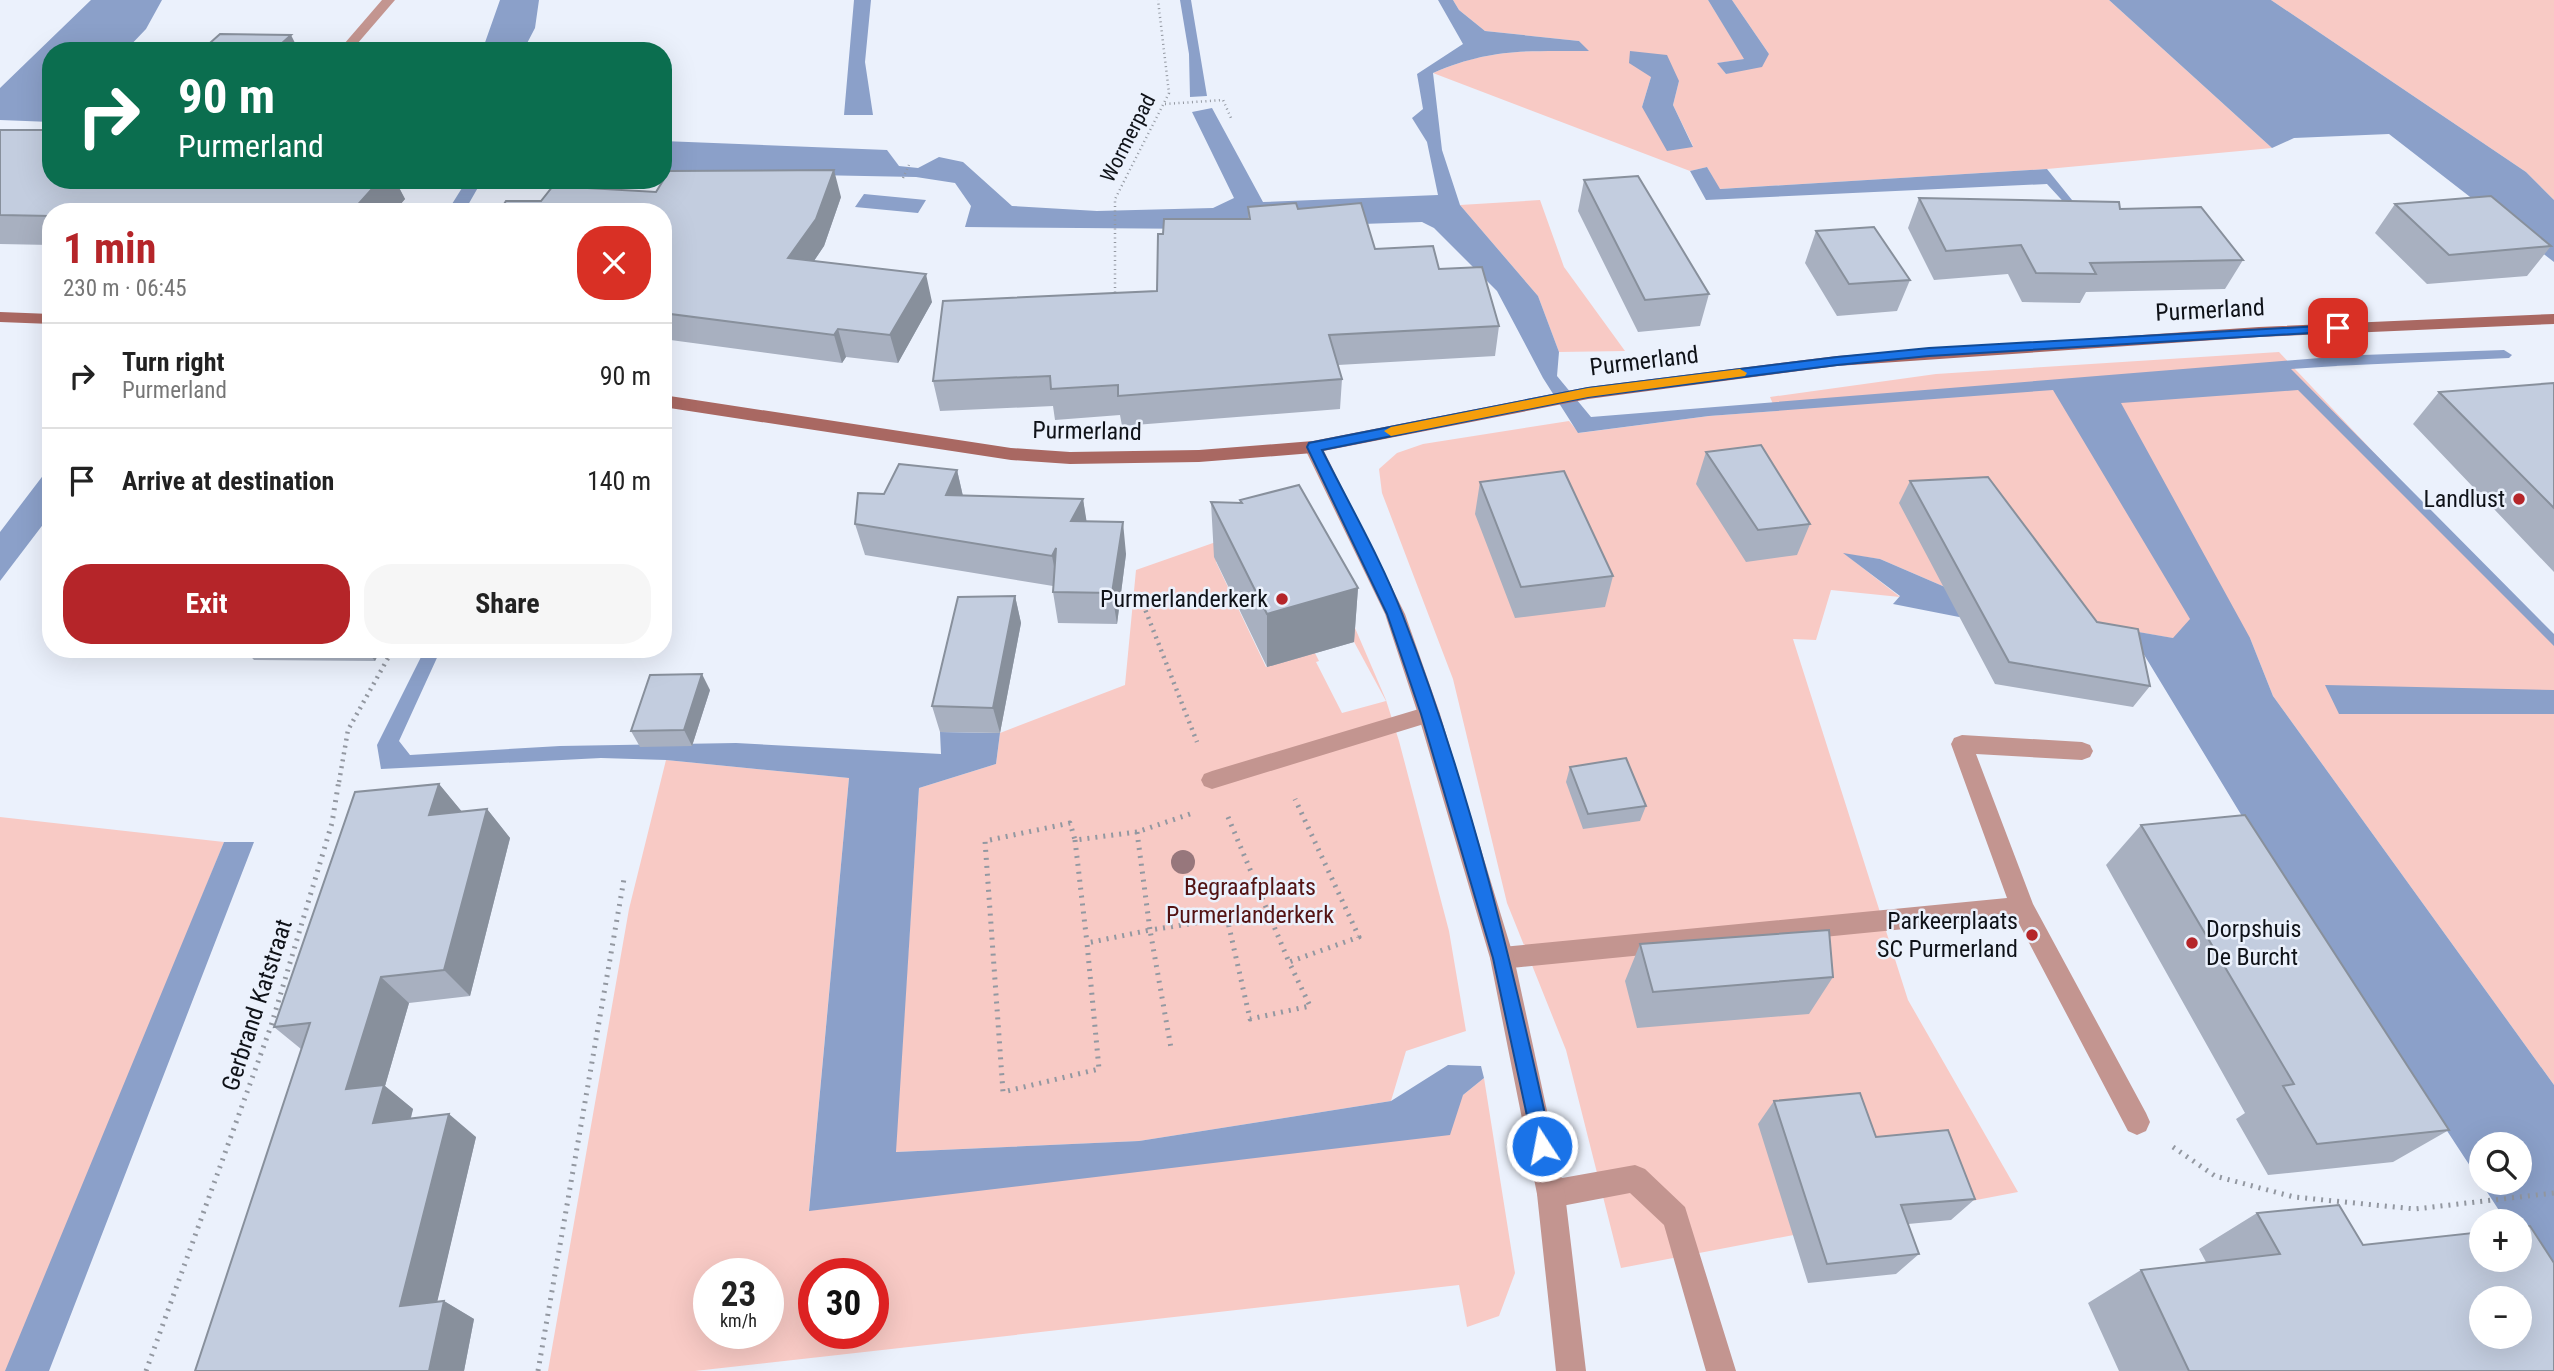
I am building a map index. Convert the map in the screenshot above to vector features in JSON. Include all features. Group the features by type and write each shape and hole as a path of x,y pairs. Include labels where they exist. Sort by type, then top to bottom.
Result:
{"street":[{"path":"352,42 389,0"},
{"path":"0,317 42,319"},
{"name":"Purmerland","path":"672,402 1011,454 1070,458 1199,456 1313,447 1588,393 1929,352 2259,332 2554,319"},
{"path":"1313,447 1395,614 1429,714 1502,958 1551,1194 1570,1371"},
{"path":"1212,780 1429,714"},
{"path":"2082,751 1962,744 2021,907 2137,1122"},
{"path":"1502,958 2021,907"},
{"path":"1551,1194 1635,1179 1675,1217 1721,1371"}],"path":[{"name":"Wormerpad","path":"1115,302 1114,204 1165,104 1168,93 1158,0"},
{"path":"1165,104 1223,100 1231,118"},
{"path":"903,178 909,165"},
{"path":"1087,943 1227,918 1250,1019 1310,1006 1212,780 1143,604"},
{"name":"Gerbrand Katstraat","path":"146,1371 271,1026 332,823 348,730 388,658"},
{"path":"1277,760 1359,937 1289,962"},
{"path":"1075,841 1137,832 1222,804"},
{"path":"1070,823 1075,841 1099,1069 1003,1092 985,841 1070,823"},
{"path":"1137,832 1150,930 1171,1048"},
{"path":"538,1371 624,879"},
{"path":"2137,1122 2215,1176 2294,1197 2415,1209 2554,1193"}],"green space":[{"path":"1453,0 1708,0 1745,59 1718,63 1726,74 1769,54 1732,0 2109,0 2272,148 2047,169 1719,189 1707,167 1690,171 1433,73 1491,55 1528,51 1588,51 1579,41 1485,31 1459,10","holes":["1651,77 1679,81 1673,105 1693,146 1642,107"]},
{"path":"2271,0 2554,0 2554,200 2526,172"},
{"path":"1540,200 1564,267 1625,351 1559,352 1538,296 1460,205"},
{"path":"2279,352 2554,643 2554,1085 2273,696 2250,638 2172,638 1989,606 1880,559 1845,554 1900,597 1831,590 1816,640 1793,639 1908,1000 2018,1192 1621,1268 1566,1050 1507,903 1453,679 1382,493 1379,469 1397,453 1423,444 1569,421 1579,433 1709,416 1776,411 1770,397 1936,374"},
{"name":"Begraafplaats Purmerlanderkerk","path":"1315,535 1386,700 1399,741 1449,931 1466,1031 1406,1051 1391,1101 1139,1141 895,1152 919,788 996,764 1000,733 1125,685 1136,570 1233,536 1216,562 1266,667 1315,653 1319,661 1316,662 1342,713 1386,701 1299,540"},
{"path":"666,760 849,778 809,1210 1463,1095 1484,1078 1515,1273 1499,1316 1467,1327 1459,1285 695,1371 548,1371 629,909"},
{"path":"0,817 224,842 192,921 47,1371 0,1371"}],"water":[{"path":"91,0 162,0 146,29 134,42 48,42"},
{"path":"500,0 539,0 535,28 528,42 485,42"},
{"path":"854,0 871,0 865,62 873,115 844,115"},
{"path":"1180,0 1191,0 1207,96 1190,97 1189,54"},
{"path":"1438,0 1453,0 1459,10 1485,31 1579,41 1589,51 1528,51 1492,55 1433,73 1442,150 1460,205 1538,296 1559,352 1557,376 1591,417 2332,357 2337,366 2291,369 2554,634 2554,646 2298,390 2121,403 2250,638 2273,696 2554,1085 2554,1295 2532,1261 2532,1209 2498,1209 2489,1195 2532,1195 2532,1132 2469,1132 2469,1164 2251,831 2143,653 1893,604 1900,596 1843,553 1880,559 1989,606 2173,638 2190,619 2053,390 1709,416 1578,433 1543,378 1497,291 1434,228 1422,222 1207,229 965,227 971,206 955,183 916,177 672,172 672,141 887,150 899,166 918,168 939,157 963,162 1012,206 1097,211 1213,208 1234,198 1192,112 1212,108 1263,202 1438,195 1427,142 1412,118 1423,109 1417,74 1463,44"},
{"path":"1708,0 1732,0 1769,54 1762,67 1726,74 1717,63 1744,59"},
{"path":"2109,0 2271,0 2526,172 2554,200 2554,262 2389,134 2294,138 2272,148"},
{"path":"42,47 42,122 0,120 0,88"},
{"path":"1630,51 1667,55 1679,81 1673,105 1693,147 1667,151 1642,107 1651,77 1629,63"},
{"path":"1707,167 1720,189 2047,169 2093,226 2095,236 2047,184 1706,200 1690,171"},
{"path":"461,189 477,189 469,203 453,203"},
{"path":"864,194 926,200 918,213 855,207"},
{"path":"42,477 42,526 0,581 0,532"},
{"path":"420,658 437,658 399,741 410,755 560,746 736,743 941,754 940,732 1000,733 996,764 919,788 896,1152 1139,1141 1391,1101 1448,1065 1481,1066 1484,1078 1463,1095 1450,1135 809,1211 849,778 666,760 601,758 381,769 377,745"},
{"path":"2325,685 2554,690 2554,714 2339,714"},
{"path":"224,842 254,842 49,1371 5,1371"}],"building":[{"path":"220,34 291,35 283,42 211,42"},
{"path":"0,130 42,130 42,189 372,189 359,203 42,203 42,216 0,215"},
{"path":"834,170 816,219 788,258 926,274 890,335 838,329 834,335 672,314 672,203 505,203 541,201 551,189 656,192 658,189 672,189 672,171"},
{"path":"1638,176 1709,294 1645,300 1584,180"},
{"path":"2491,196 2551,246 2449,255 2395,204"},
{"path":"1919,198 2119,202 2120,209 2201,207 2243,260 2090,263 2096,274 2036,273 2021,245 1946,251"},
{"path":"1296,203 1298,209 1361,203 1375,249 1433,246 1439,269 1482,267 1499,326 1329,335 1342,379 1118,396 1118,385 1051,389 1050,376 933,381 943,301 1157,291 1158,234 1163,234 1164,219 1250,219 1248,207"},
{"path":"1874,227 1910,280 1849,284 1816,231"},
{"path":"2554,383 2554,508 2439,392"},
{"path":"1761,445 1810,524 1758,530 1706,452"},
{"path":"899,464 957,470 946,495 1083,499 1071,521 1123,522 1112,593 1053,592 1056,548 1052,556 855,524 858,493 884,494"},
{"path":"1564,471 1613,576 1521,587 1480,482"},
{"path":"1988,477 2097,622 2138,629 2150,686 2009,662 1910,481"},
{"path":"1299,485 1358,588 1267,614 1211,502 1242,503 1240,500"},
{"path":"1015,596 993,708 932,706 958,597"},
{"path":"702,674 684,730 631,731 650,675"},
{"path":"1626,758 1646,806 1588,814 1570,767"},
{"path":"439,784 429,815 487,809 444,970 381,977 346,1089 384,1085 373,1123 449,1114 400,1306 444,1301 429,1371 195,1371 310,1023 274,1027 355,792"},
{"path":"2245,815 2449,1130 2317,1144 2283,1086 2294,1084 2141,825"},
{"path":"1829,930 1833,977 1653,992 1640,944"},
{"path":"1860,1093 1876,1137 1948,1130 1975,1199 1901,1205 1919,1254 1827,1264 1774,1101"},
{"path":"2339,1205 2363,1245 2469,1233 2469,1272 2532,1272 2532,1229 2554,1263 2554,1371 2189,1371 2141,1270 2280,1254 2257,1213"}],"waterway":[{"path":"2334,361 2504,355"}],"slow traffic":[{"path":"1391,431 1545,400 1740,373"}],"place":[{"name":"Landlust","path":"2519,499"},
{"name":"Purmerlanderkerk","path":"1282,599"},
{"name":"Parkeerplaats SC Purmerland","path":"2032,935"},
{"name":"Dorpshuis De Burcht","path":"2192,943"}],"route":[{"path":"1542,1146 1524,1051 1502,958 1429,714 1395,614 1359,535 1313,447 1545,400 1837,361 1929,352 2338,328"}]}
